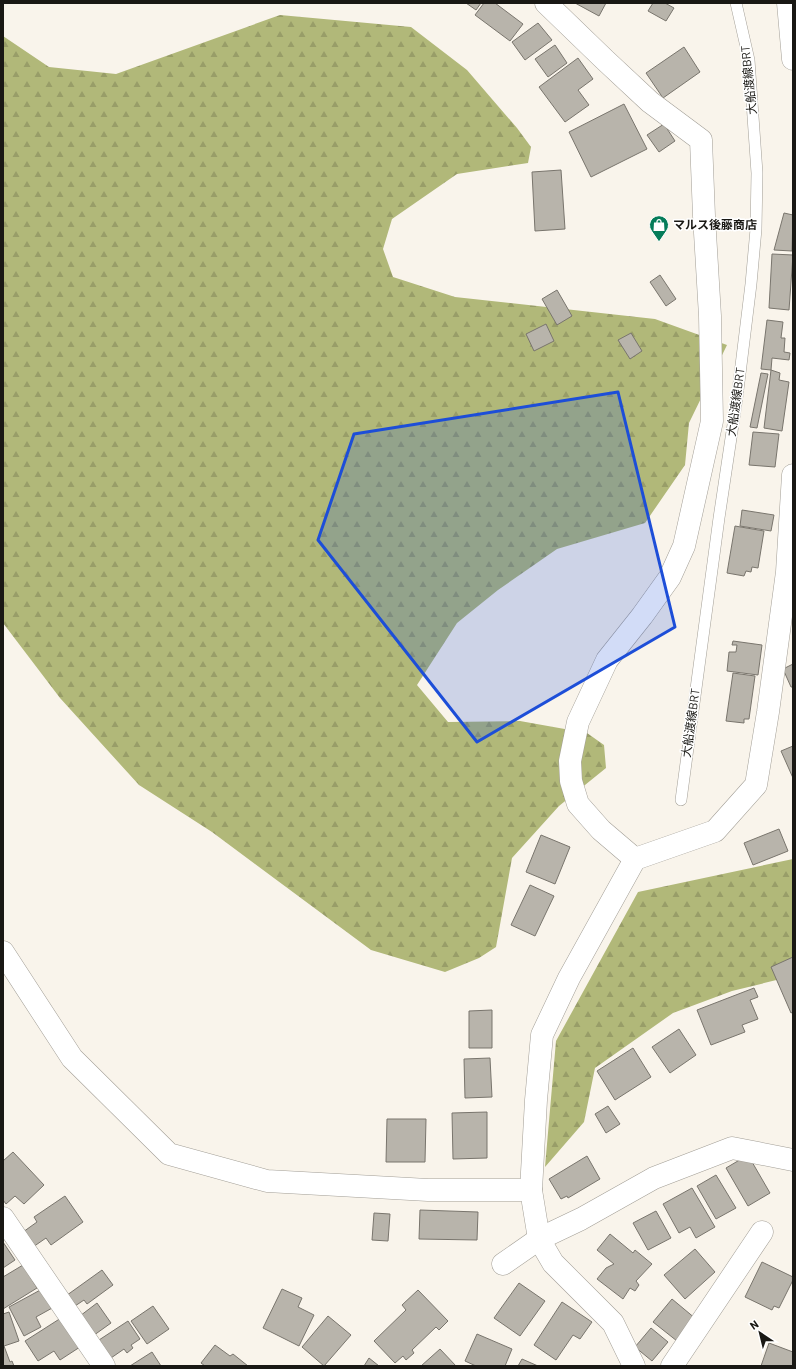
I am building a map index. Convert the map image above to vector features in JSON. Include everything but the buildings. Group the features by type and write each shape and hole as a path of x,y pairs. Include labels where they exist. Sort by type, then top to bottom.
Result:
{"street":[{"path":"546,3 650,102 701,140 710,316 712,422 684,546 670,578 607,660 578,722 570,761 571,781 578,804 601,830 635,859"},
{"path":"788,3 793,59"},
{"path":"634,1366 613,1323 553,1263 539,1239 531,1190 536,1100 542,1035 569,978 635,859 715,831 756,785 768,712 787,572 793,475"},
{"path":"3,952 72,1058 169,1154 267,1181 428,1190 531,1190"},
{"path":"503,1264 539,1239 581,1219 654,1178 732,1148 793,1160"},
{"path":"3,1218 104,1366"},
{"path":"672,1366 762,1232"}],"lane":[{"name":"大船渡線BRT","path":"681,800 718,518 737,398 756,229 757,173 748,60 736,3"}],"highlighted area":[{"path":"618,392 675,627 477,742 318,540 354,434"}],"green space":[{"path":"280,15 411,27 467,70 517,128 531,147 528,163 457,174 392,219 383,249 393,277 455,297 655,319 727,345 689,423 685,465 645,523 557,549 498,590 457,623 417,685 448,722 520,721 587,733 604,745 606,768 559,806 512,858 496,947 479,958 445,972 371,950 212,832 139,785 60,698 3,623 3,36 49,67 116,74"},
{"path":"793,859 793,976 732,991 673,1013 595,1068 584,1122 545,1167 556,1041 638,892"}],"place":[{"name":"マルス後藤商店","path":"659,242"}]}
